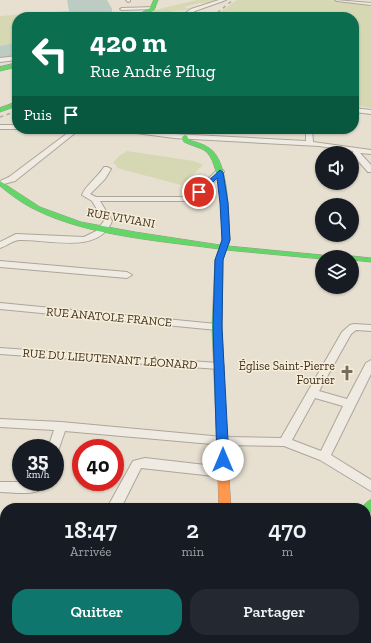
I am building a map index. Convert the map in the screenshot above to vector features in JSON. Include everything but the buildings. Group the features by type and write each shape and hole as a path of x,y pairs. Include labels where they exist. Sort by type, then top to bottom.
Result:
{"street":[{"path":"190,12 224,0"},
{"path":"337,0 371,4"},
{"path":"122,9 155,4"},
{"path":"143,12 155,4"},
{"path":"0,60 12,59"},
{"path":"0,69 12,67"},
{"path":"0,110 12,106"},
{"path":"359,111 371,112"},
{"path":"0,127 12,126"},
{"path":"0,183 12,179 70,134"},
{"path":"162,134 185,137 335,146"},
{"path":"310,134 310,144"},
{"path":"185,137 186,141 207,150 213,155 220,172 224,203 226,240 223,247 219,269 217,327 225,503"},
{"path":"359,150 371,152"},
{"path":"359,156 371,170"},
{"path":"0,246 16,237 86,240 93,238 104,229 108,221 95,200 86,195 107,169"},
{"path":"95,200 192,199 220,172"},
{"name":"RUE VIVIANI","path":"0,183 33,206 59,216 104,229 287,256 315,257"},
{"path":"359,259 371,260"},
{"path":"0,264 127,275"},
{"name":"RUE ANATOLE FRANCE","path":"0,306 217,327"},
{"path":"285,442 347,332 354,327 371,328"},
{"name":"RUE DU LIEUTENANT LÉONARD","path":"0,351 219,366"},
{"path":"324,457 371,363"},
{"path":"312,393 350,404"},
{"path":"0,423 61,426 223,441 285,442 324,457 371,486"},
{"path":"57,439 61,426"},
{"path":"116,503 137,464 145,463 223,472"},
{"path":"0,487 12,487"}],"green space":[{"path":"197,0 226,0 213,3 200,3 184,7 191,9 189,10 151,12"},
{"path":"237,0 329,0 371,5 371,108 359,106 359,12 220,12"},
{"path":"12,15 12,43 0,46 0,16"},
{"path":"127,151 194,161 203,165 181,185 117,168 117,166 113,163 118,157"}],"shaded area":[{"path":"67,0 107,0 112,9 112,12 69,12"},
{"path":"12,43 12,56 0,58 0,46"}],"railway":[{"path":"218,12 233,0"},
{"path":"0,117 12,113"}],"traffic: fast":[{"path":"146,12 152,9 156,0"},
{"path":"0,69 12,66"},
{"path":"0,110 12,106"},
{"path":"185,137 186,141 207,149 213,155 219,166 224,203 226,240 219,260 217,327 222,448"},
{"path":"0,183 26,202 43,211 61,218 98,228 135,235 224,247 315,257"},
{"path":"359,259 371,260"}],"traffic: slow":[{"path":"222,448 225,503"}],"place":[{"name":"Église Saint-Pierre Fourier","path":"347,373"}],"route":[{"path":"199,192 220,172 224,203 226,240 219,260 217,327 223,460"}]}
